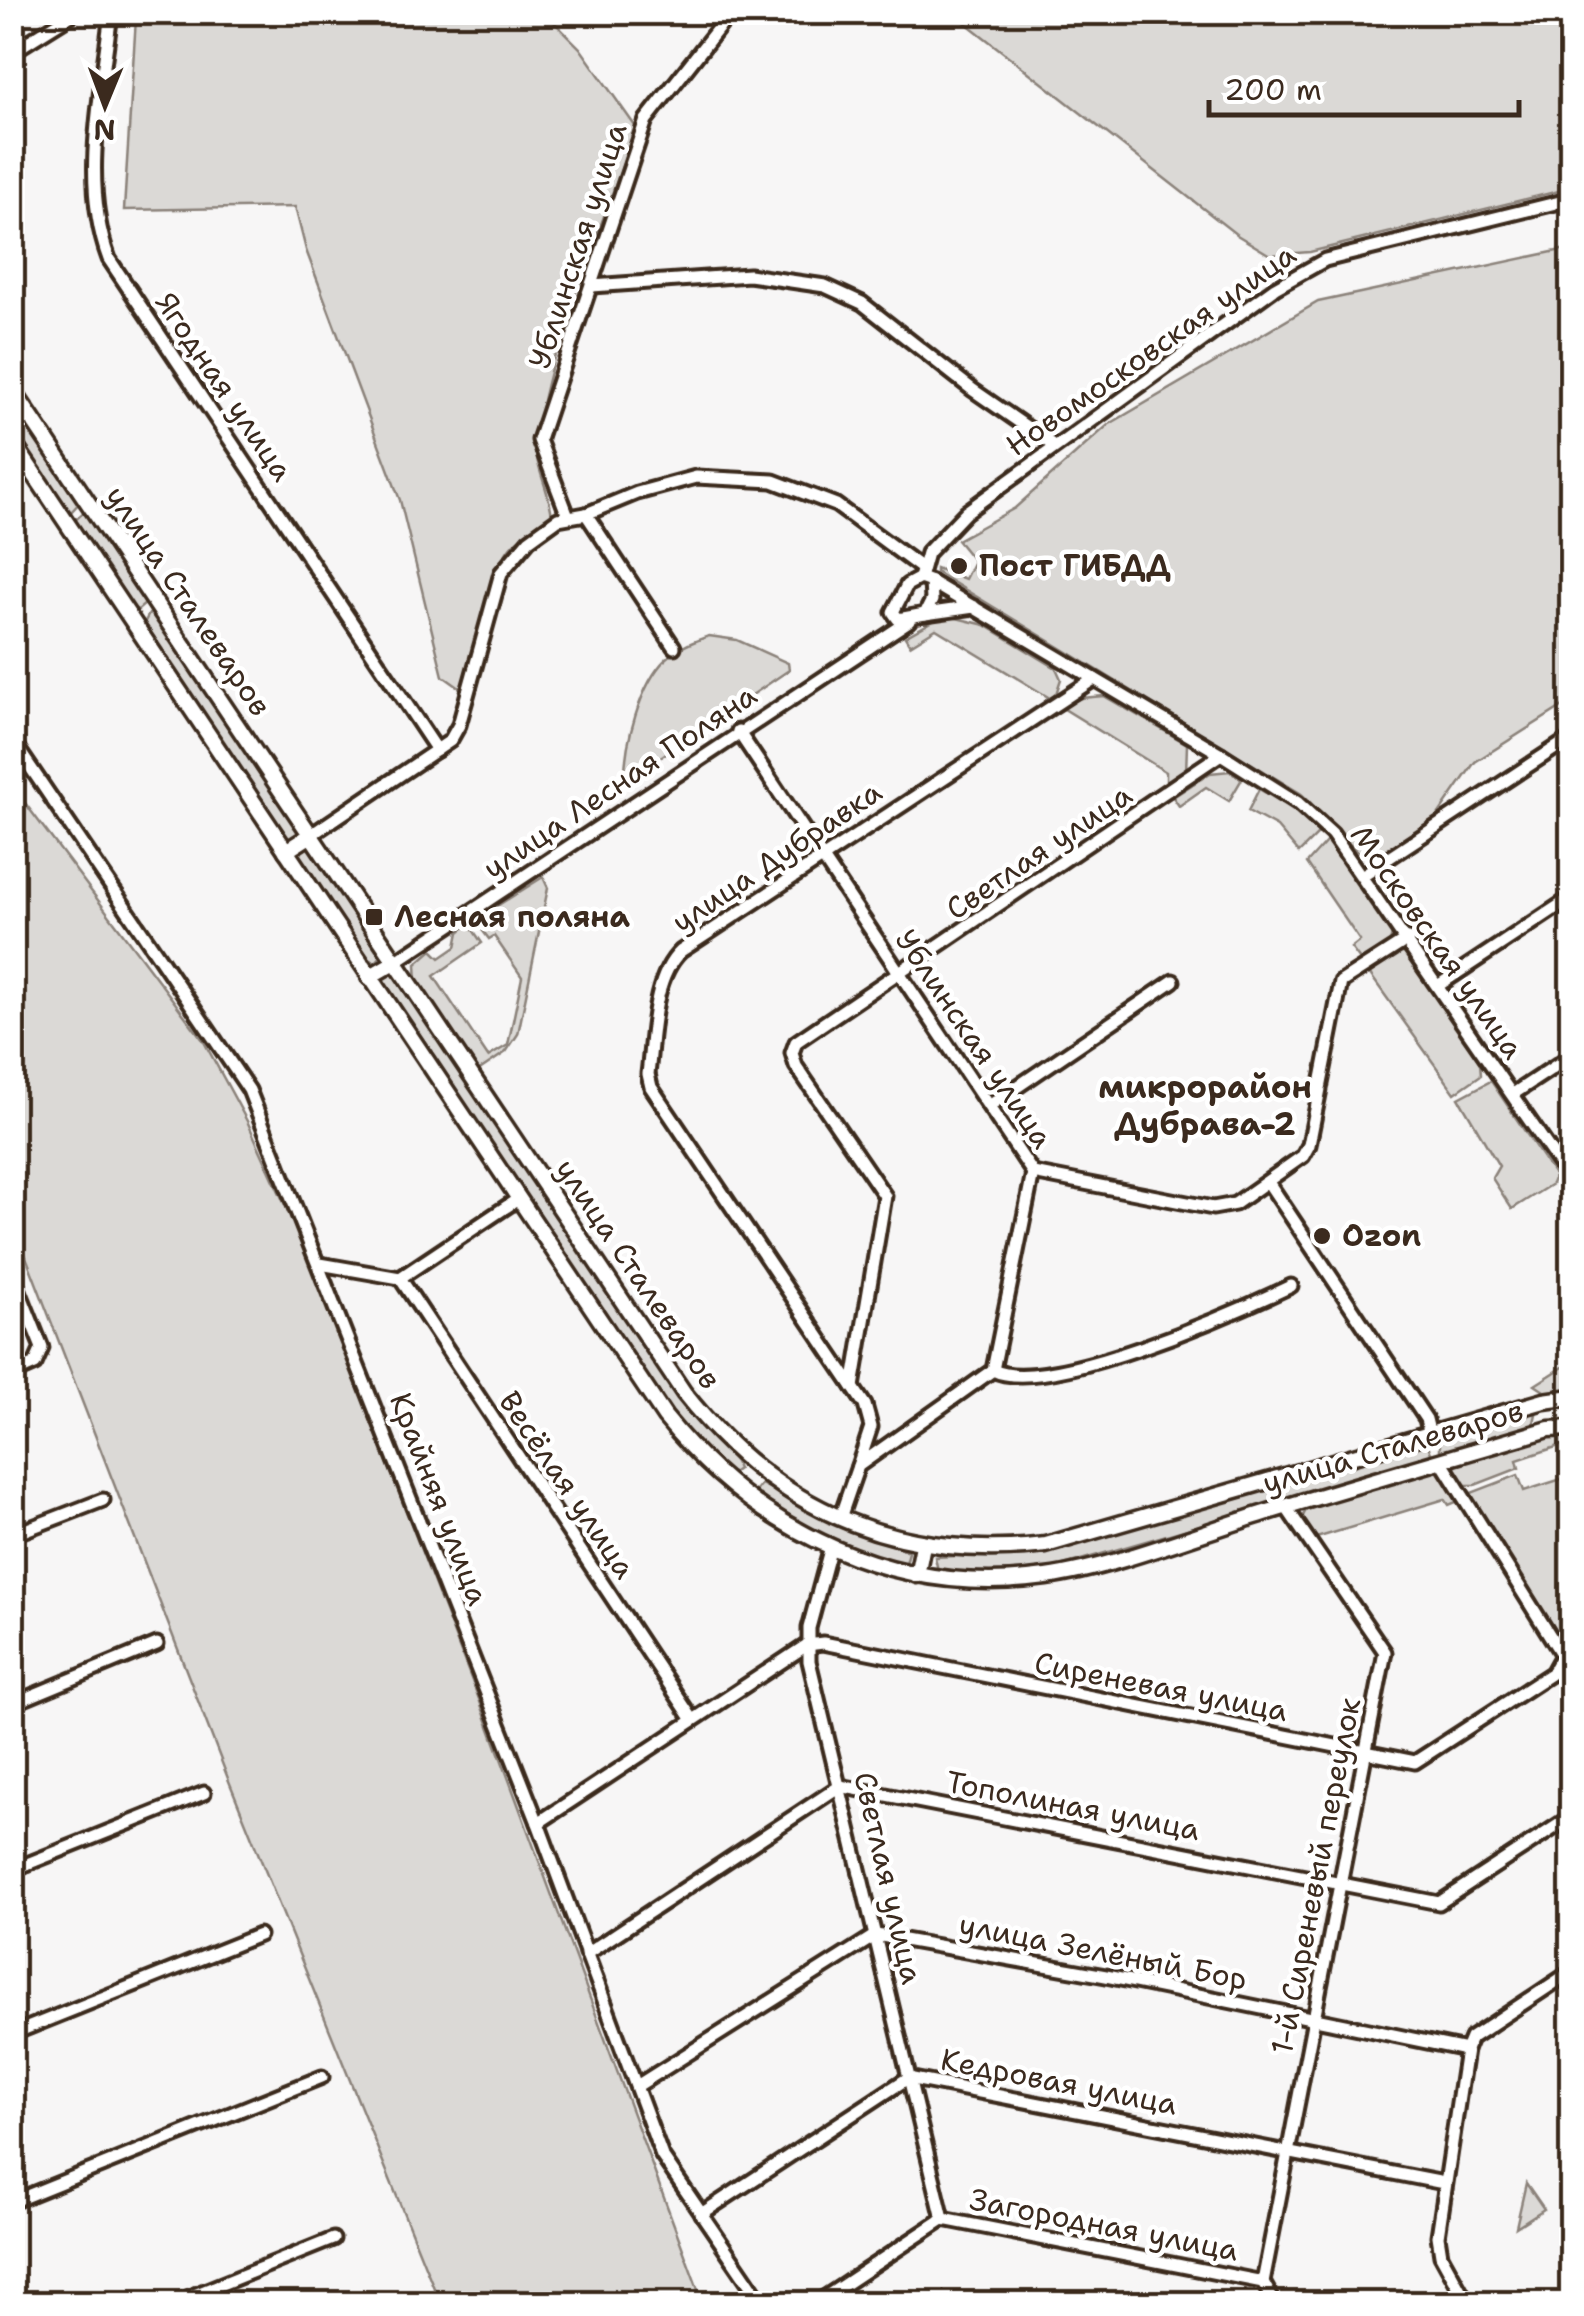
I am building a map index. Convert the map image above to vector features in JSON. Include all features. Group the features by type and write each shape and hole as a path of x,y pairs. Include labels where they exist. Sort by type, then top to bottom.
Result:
{"main road":[{"name":"улица Сталеваров","path":"12,389 684,1393 713,1429 756,1470 840,1518 923,1545 970,1551 1046,1545 1544,1401 1572,1397"},
{"name":"улица Сталеваров","path":"12,441 665,1417 711,1470 830,1550 917,1575 959,1580 1049,1576 1550,1429 1572,1428"},
{"path":"65,519 90,504"},
{"path":"286,851 311,835"},
{"path":"369,977 396,962"},
{"path":"1544,1401 1550,1429"},
{"path":"1430,1435 1441,1461"},
{"path":"739,1492 756,1470"},
{"path":"917,1575 923,1545"}],"street":[{"path":"12,52 76,12"},
{"name":"Ягодная улица","path":"110,12 94,156 94,193 109,259 437,750"},
{"name":"Ублинская улица","path":"568,516 539,440 646,120 731,12"},
{"name":"Новомосковская улица","path":"893,612 907,585 924,576 927,553 966,512 1275,288 1325,260 1572,199"},
{"path":"592,286 748,275 825,286 862,303 973,390 1054,446"},
{"name":"Московская улица","path":"311,835 450,741 459,725 501,573 529,540 568,516 586,514 637,493 696,478 772,481 836,505 924,576 1298,803 1332,834 1363,875 1572,1182"},
{"path":"586,514 674,647"},
{"path":"924,576 932,600 925,614"},
{"path":"925,614 974,607"},
{"path":"893,612 898,620 909,620"},
{"name":"улица Лесная Поляна","path":"874,643 893,612"},
{"name":"улица Лесная Поляна","path":"396,962 738,732 909,620 925,614"},
{"name":"улица Дубравка","path":"858,1466 870,1416 658,1098 648,1074 670,962 822,856 1094,678"},
{"name":"Ублинская улица","path":"738,732 1033,1173 993,1370"},
{"path":"1363,875 1572,737"},
{"name":"Крайняя улица","path":"12,740 239,1068 320,1264 538,1823 662,2156 763,2304"},
{"name":"Светлая улица","path":"853,1388 886,1196 796,1066 792,1053 796,1042 902,975 1221,754"},
{"path":"1439,985 1572,897"},
{"path":"1033,1173 1213,1208 1235,1204 1303,1156 1309,1144 1341,982 1408,939"},
{"path":"990,1106 1173,981"},
{"path":"1513,1094 1572,1055"},
{"path":"1268,1182 1426,1419 1430,1435"},
{"path":"320,1264 400,1278 518,1200"},
{"path":"12,1274 42,1348 35,1364 12,1374"},
{"name":"Весёлая улица","path":"400,1278 693,1720"},
{"path":"840,1518 858,1466 993,1370 1007,1378 1036,1376 1201,1329 1291,1286"},
{"name":"Сиреневая улица","path":"807,1645 823,1643 1415,1762 1560,1665 1560,1646 1441,1461"},
{"path":"12,1535 102,1500"},
{"name":"1-й Сиреневый переулок","path":"1264,2282 1385,1652 1286,1507"},
{"name":"Светлая улица","path":"830,1550 807,1645 944,2219"},
{"path":"12,1704 157,1644"},
{"path":"538,1823 807,1645"},
{"path":"586,1954 840,1786"},
{"name":"Тополиная улица","path":"840,1786 1340,1886 1439,1902 1572,1816"},
{"path":"12,1870 204,1793"},
{"path":"12,2034 260,1935"},
{"path":"637,2086 876,1935"},
{"name":"улица Зелёный Бор","path":"876,1935 1106,1976 1466,2050"},
{"path":"1468,2304 1440,2254 1438,2236 1466,2050 1471,2038 1572,1971"},
{"path":"12,2202 322,2077"},
{"name":"Кедровая улица","path":"700,2214 908,2078 1444,2183"},
{"name":"Загородная улица","path":"816,2304 944,2219 1264,2282 1275,2304"},
{"path":"172,2304 333,2239"}],"shaded area":[{"path":"141,13 545,13 580,48 635,126 565,324 542,404 536,452 552,518 517,540 504,556 490,592 464,691 443,676 400,500 306,250 295,207 124,210 136,18"},
{"path":"953,13 1571,13 1571,188 1310,252 1270,255 1237,235"},
{"path":"1571,248 1571,701 1475,762 1429,828 1413,832 1407,842 1378,862 1360,854 1300,793 936,572 936,568 965,579 974,561 957,540 1015,508 1108,425 1318,302"},
{"path":"12,397 82,500 71,512 65,511 13,432"},
{"path":"85,511 145,595 145,604 138,610 128,605 73,522"},
{"path":"149,614 159,615 300,826 301,836 289,842 281,836 142,627"},
{"path":"944,615 985,625 1056,668 1061,679 1055,697 1044,704 1048,697 936,629 910,645 905,637"},
{"path":"709,636 737,640 788,663 789,670 625,781 631,733 648,684 671,655"},
{"path":"1104,696 1187,744 1186,773 1159,794 1156,790 1166,783 1166,772 1064,709 1052,715 1050,711 1081,698"},
{"path":"1230,771 1242,779 1229,801 1206,787 1179,806 1173,797 1210,773"},
{"path":"13,787 203,1040 248,1123 300,1238 479,1699 703,2303 440,2303 229,1781 13,1223"},
{"path":"1259,789 1295,810 1319,833 1299,853 1277,827 1248,811"},
{"path":"1327,841 1392,934 1389,946 1363,964 1351,948 1360,941 1307,863"},
{"path":"305,845 314,847 380,949 381,956 376,962 363,957 296,858 297,851"},
{"path":"543,877 548,888 518,1034 506,1052 478,1071 417,982 416,964 432,950 440,958 456,947 459,932 469,924 482,943 434,976 488,1057 508,1045 522,977 494,936 489,939 479,926 481,916"},
{"path":"1394,953 1406,953 1480,1063 1481,1075 1455,1093 1367,970"},
{"path":"389,973 397,977 684,1401 735,1462 738,1469 730,1475 675,1419 383,986 381,977"},
{"path":"1491,1081 1555,1176 1552,1184 1512,1209 1492,1178 1499,1166 1459,1098"},
{"path":"1571,1362 1571,1388 1547,1393 1535,1385"},
{"path":"1529,1411 1536,1414 1533,1427 1444,1454 1440,1450 1440,1439"},
{"path":"1571,1432 1571,1442 1517,1460 1519,1468 1475,1485 1460,1485 1451,1475 1457,1464"},
{"path":"1420,1443 1428,1445 1431,1453 1427,1459 1050,1569 971,1575 938,1571 935,1557 1041,1552 1065,1547"},
{"path":"1440,1469 1461,1500 1449,1505 1445,1499 1313,1539 1301,1520 1307,1508"},
{"path":"1518,1475 1524,1491 1571,1476 1571,1655 1466,1495"},
{"path":"761,1484 909,1552 906,1563 898,1565 828,1541 759,1501 756,1490"},
{"path":"1526,2183 1544,2209 1516,2227"}],"place":[{"name":"Пост ГИБДД","path":"959,566"},
{"name":"Лесная поляна","path":"374,917"},
{"name":"Ozon","path":"1322,1236"}],"district":[{"name":"микрорайон Дубрава-2","path":"1205,1106"}]}
